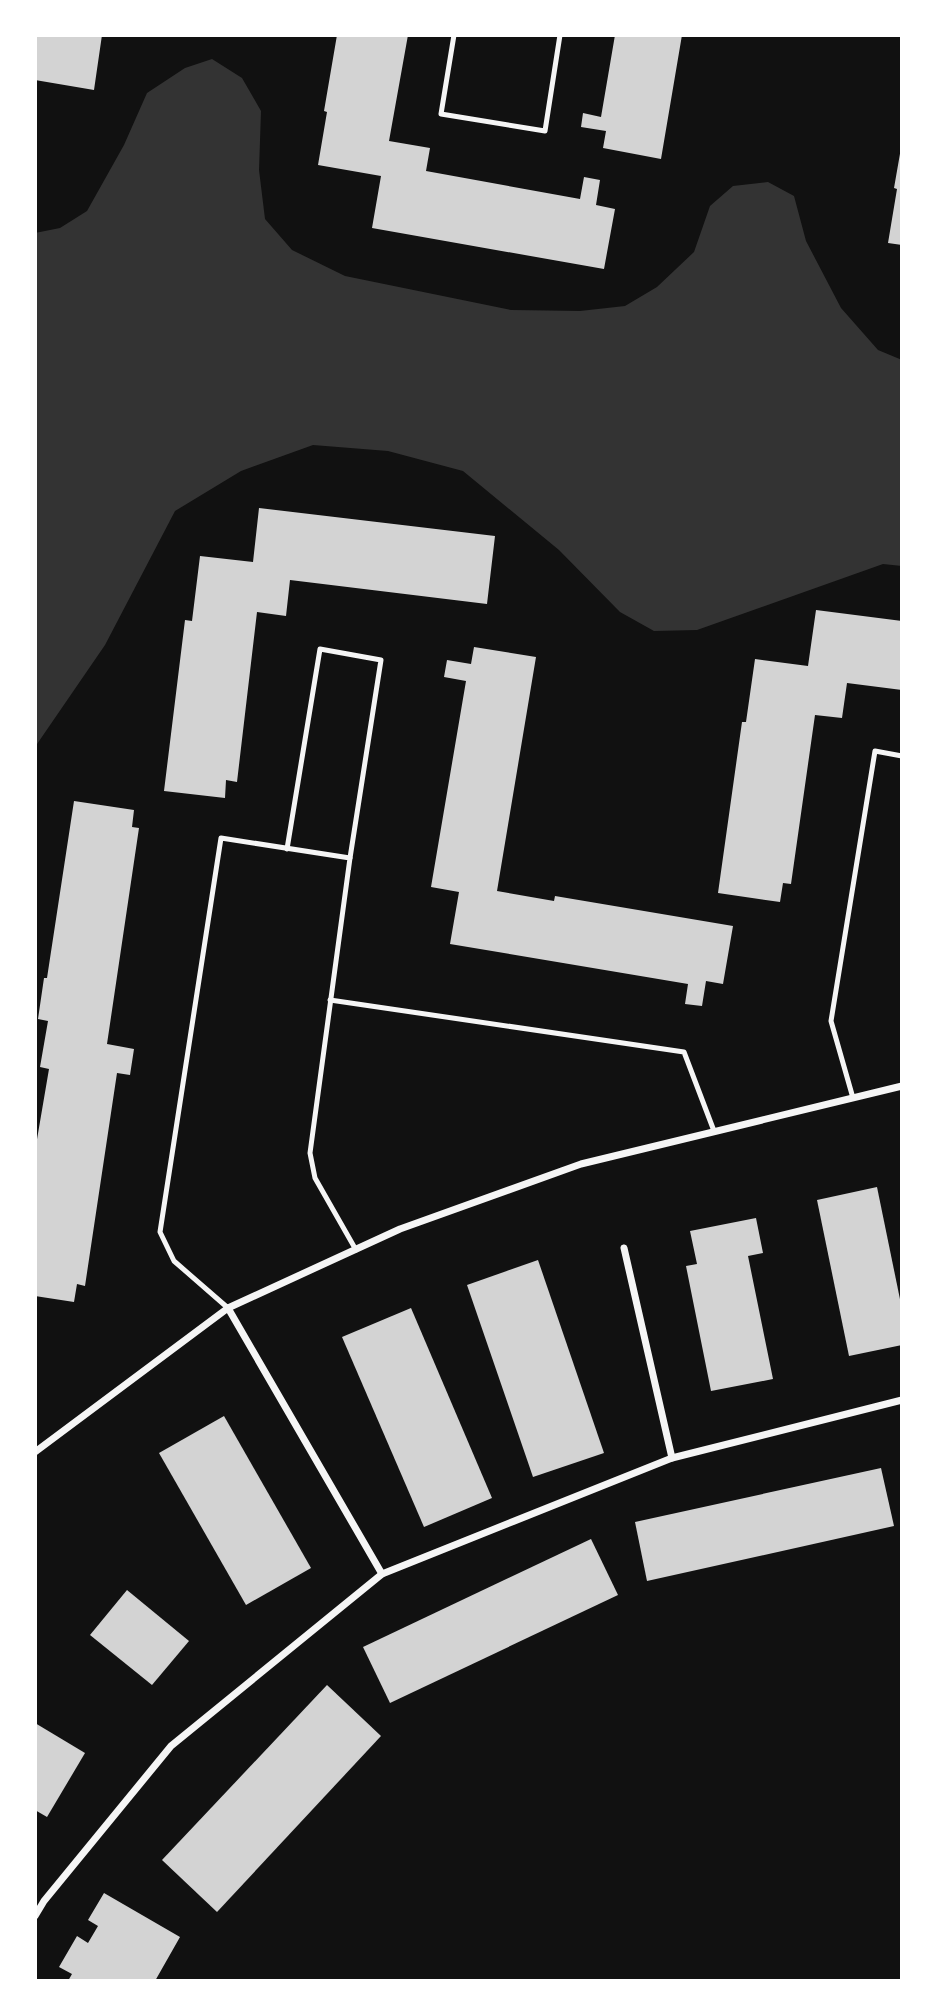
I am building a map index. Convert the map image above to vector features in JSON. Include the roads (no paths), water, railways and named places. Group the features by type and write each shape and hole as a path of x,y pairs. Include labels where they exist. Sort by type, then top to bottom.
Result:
{"street":[{"path":"35,1452 228,1308 400,1230 581,1164 902,1086"},
{"path":"624,1248 673,1458"},
{"path":"228,1308 382,1574"},
{"path":"35,1916 44,1901 171,1746 382,1574 673,1458 902,1400"},
{"path":"35,1895 44,1901"}],"lane":[{"path":"454,35 441,114 545,131 560,35"},
{"path":"287,849 320,649 381,660 350,858 310,1153 315,1178 356,1250"},
{"path":"853,1098 831,1021 875,751 902,756"},
{"path":"228,1308 174,1261 160,1232 221,838 350,858"},
{"path":"330,1000 684,1052 714,1132"}]}
